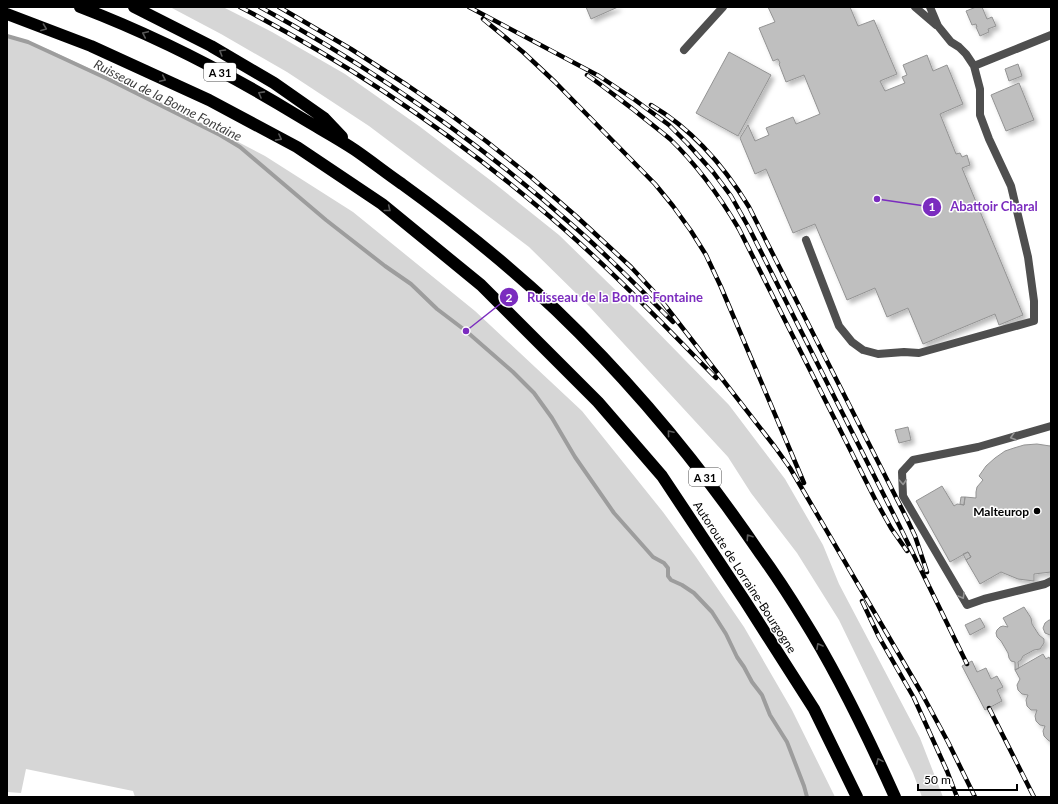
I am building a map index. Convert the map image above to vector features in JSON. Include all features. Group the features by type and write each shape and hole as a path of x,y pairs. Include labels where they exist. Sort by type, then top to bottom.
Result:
{"highway":[{"name":"Autoroute de Lorraine-Bourgogne","path":"80,7 145,34 217,70 270,99 354,150 442,213 498,259 556,310 595,349 640,398 679,444 735,516 805,620 870,742 895,797"},
{"path":"134,7 211,46 274,83 324,118 354,150"},
{"name":"Autoroute de Lorraine-Bourgogne","path":"7,14 91,46 208,100 297,147 382,204 481,285 598,402 662,476 745,601 814,709 857,797"}],"lane":[{"path":"684,50 723,7"},
{"path":"806,240 839,326 852,342 864,350 878,354 904,352 919,353 1034,321 1034,301 1029,265 1011,186 989,139 980,115 980,89 974,66 966,54 951,42 938,26 914,7"},
{"path":"930,7 938,26"},
{"path":"974,66 1051,35"},
{"path":"1051,426 978,447 913,460 902,472 903,496 967,605 984,599 1045,584 1051,581"}],"shaded area":[{"path":"170,7 223,7 272,32 345,74 419,126 559,235 637,311 729,405 785,479 823,545 839,584 920,738 943,797 922,797 913,773 839,620 797,553 751,493 728,457 589,306 529,247 369,126 287,72"},
{"path":"7,35 50,50 167,105 265,156 353,212 475,311 582,411 663,512 744,627 792,710 835,797 135,797 133,791 26,769 21,793 7,792"}],"building":[{"path":"586,7 618,7 591,19"},
{"path":"768,7 850,7 858,26 874,20 897,74 880,81 885,91 905,83 902,77 907,75 903,65 927,55 933,71 947,65 963,104 940,114 956,154 960,153 962,157 967,155 970,165 962,168 1023,315 999,325 995,314 923,344 908,308 887,317 875,288 847,300 815,224 793,233 766,169 755,174 740,138 748,125 755,141 769,135 766,128 793,117 796,124 820,114 804,75 786,82 778,59 773,61 759,28 775,22"},
{"path":"976,7 982,7 987,19 992,17 996,26 988,29 989,32 980,36 976,24 972,25 966,11"},
{"path":"729,52 771,75 738,136 696,113"},
{"path":"1018,64 1022,76 1009,81 1005,69"},
{"path":"1019,83 1034,120 1006,131 991,95"},
{"path":"908,427 911,440 899,443 895,430"},
{"path":"1037,444 1050,446 1051,444 1051,572 1034,574 1034,581 1018,579 1001,572 980,584 966,560 971,557 968,552 950,562 916,501 942,486 954,506 957,504 964,505 965,497 976,498 977,487 983,480 979,476 986,466 995,458 1005,451 1014,448 1024,445"},
{"path":"961,497 965,497 964,505 960,504"},
{"path":"968,552 971,557 966,560 963,554"},
{"path":"1024,607 1031,618 1032,624 1039,635 1044,639 1044,643 1040,649 1034,650 1023,656 1018,662 1019,668 1015,670 1015,662 1011,661 1009,658 1008,653 997,637 996,633 1000,627 1008,627 1003,618"},
{"path":"980,618 985,627 970,635 965,625"},
{"path":"1051,620 1051,635 1045,633 1043,628 1045,623"},
{"path":"1043,654 1046,659 1049,657 1051,661 1051,742 1044,736 1043,731 1045,726 1040,725 1036,721 1035,716 1037,710 1031,710 1027,706 1026,700 1028,695 1022,694 1018,690 1017,685 1020,679 1015,670"},
{"path":"972,661 977,672 986,668 991,679 997,676 1003,687 997,690 1002,701 985,710 962,666"}],"waterway":[{"name":"Ruisseau de la Bonne Fontaine","path":"7,36 28,42 108,79 220,135 240,147 326,220 385,266 411,284 437,309 466,331 513,372 534,393 552,418 575,457 614,513 653,557 664,563 668,568 668,576 671,580 694,593 712,612 726,634 737,657 752,682 762,695 770,715 787,742 807,797"}],"railway":[{"path":"240,7 318,50 393,98 466,149 560,225 606,267 716,378"},
{"path":"260,7 344,56 385,82 465,138 503,167 578,230 673,322"},
{"path":"279,7 351,49 407,85 486,141 576,216 631,267 657,295 790,468 921,692 975,797"},
{"path":"469,7 599,76 635,100 669,125 713,172 731,196 749,228 899,525 967,664"},
{"path":"483,19 523,52 555,82 655,184 691,231 706,255 721,287 804,483"},
{"path":"587,75 670,139 699,170 724,205 739,229 876,501 891,528 907,551"},
{"path":"651,105 680,125 706,150 729,177 749,207 907,519 915,536 927,572"},
{"path":"862,601 879,637 914,698 957,797"},
{"path":"989,708 1034,797"}],"place":[{"name":"Abattoir Charal","path":"877,199"},
{"name":"Ruisseau de la Bonne Fontaine","path":"466,331"},
{"name":"Malteurop","path":"1037,511"}]}
